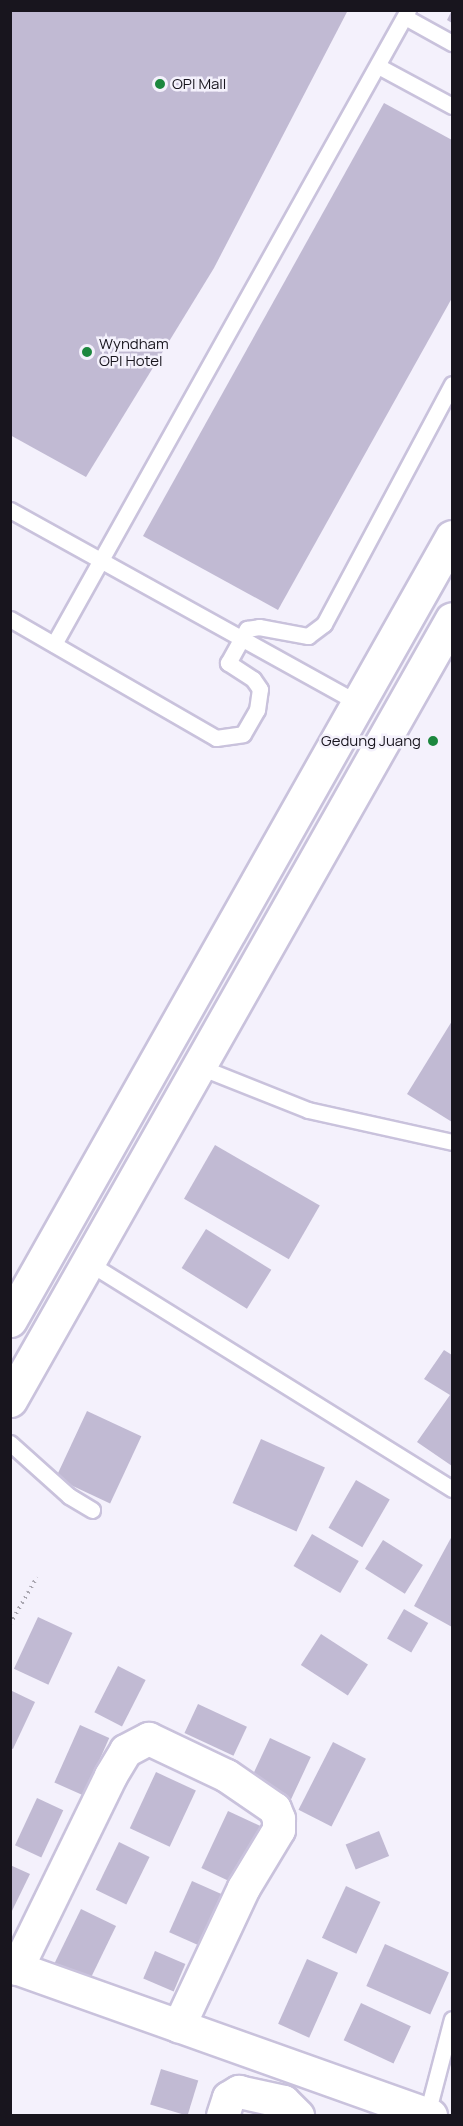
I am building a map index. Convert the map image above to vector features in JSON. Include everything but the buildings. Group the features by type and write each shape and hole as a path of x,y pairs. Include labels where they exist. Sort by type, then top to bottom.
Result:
{"street":[{"path":"10,1320 453,537"},
{"path":"10,1400 453,619"},
{"path":"179,2027 244,1888 279,1830 279,1819 275,1809 227,1776 149,1739 126,1751 14,1968 179,2027 428,2115"},
{"path":"223,2115 229,2098 239,2092 284,2102 298,2115"}],"lane":[{"path":"54,644 102,563 406,14 453,43"},
{"path":"378,66 453,106"},
{"path":"10,619 216,738 226,739 243,734 261,698 253,679 228,663 247,628 259,627 308,636 324,624 453,384"},
{"path":"10,510 358,703"},
{"path":"200,1067 308,1110 453,1142"},
{"path":"89,1263 453,1489"},
{"path":"10,1443 69,1496 92,1510"},
{"path":"428,2115 453,2019"}],"path":[{"path":"10,1624 37,1577"}],"place":[{"name":"OPI Mall","path":"160,84"},
{"name":"Wyndham OPI Hotel","path":"87,352"},
{"name":"Gedung Juang","path":"433,741"}]}
